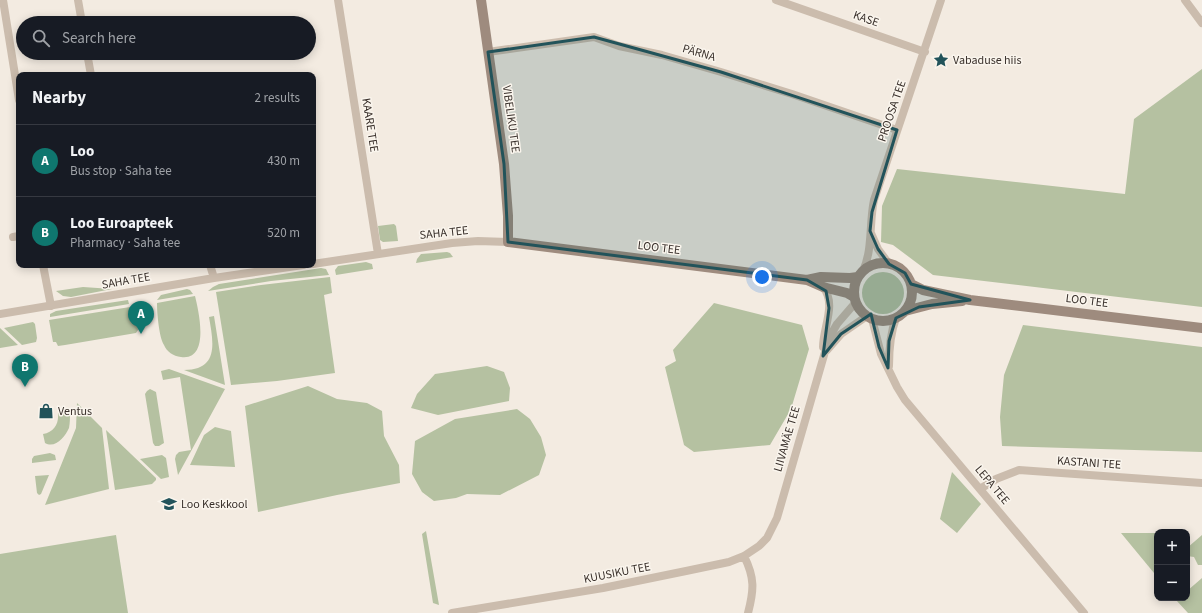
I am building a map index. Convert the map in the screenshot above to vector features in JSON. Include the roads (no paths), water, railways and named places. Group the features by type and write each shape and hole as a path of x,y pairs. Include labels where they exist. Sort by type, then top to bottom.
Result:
{"street":[{"path":"3,0 16,81"},
{"path":"78,0 81,16"},
{"name":"KAARE TEE","path":"338,0 378,254"},
{"name":"VIBELIKU TEE","path":"481,0 504,164 508,216 508,242"},
{"name":"KASE","path":"776,0 924,52"},
{"name":"PROOSA TEE","path":"861,274 868,259 874,200 941,0"},
{"path":"1185,0 1202,23"},
{"name":"PÄRNA","path":"488,52 594,37 619,46 662,55 721,72 792,94 897,130"},
{"path":"88,60 90,72"},
{"path":"870,231 878,250 889,264"},
{"name":"SAHA TEE","path":"316,264 452,243 478,241 508,242"},
{"name":"LOO TEE","path":"508,242 807,280 846,294 855,300"},
{"path":"875,264 889,264 901,269 905,273 911,284 912,299 905,311 896,318 884,322 870,318 862,312 855,300 854,290 861,274 875,264"},
{"path":"44,268 51,306"},
{"path":"211,268 214,278"},
{"name":"SAHA TEE","path":"0,314 282,268"},
{"name":"LOO TEE","path":"807,280 821,277 850,278 861,274"},
{"name":"LOO TEE","path":"911,284 924,290 970,300 1202,328"},
{"path":"823,287 828,294 829,302 823,338 823,356"},
{"name":"LIIVAMÄE TEE","path":"773,528 823,356 832,330 855,300"},
{"name":"LOO TEE","path":"905,311 932,304 970,300"},
{"name":"LIIVAMÄE TEE","path":"823,356 841,334 870,318"},
{"name":"LEPA TEE","path":"870,318 876,332 879,347 897,387 905,400 1084,613"},
{"name":"LEPA TEE","path":"888,368 889,342 896,318"},
{"name":"KASTANI TEE","path":"980,489 996,479 1019,470 1202,483"},
{"name":"KUUSIKU TEE","path":"452,613 603,588 729,562 744,556 760,546 773,528"},
{"path":"744,556 751,569 753,578 752,596 748,613"}],"place":[{"name":"Vabaduse hiis","path":"941,60"},
{"name":"Loo","path":"141,334"},
{"name":"Loo Euroapteek","path":"25,387"},
{"name":"Ventus","path":"46,411"},
{"name":"Loo Keskkool","path":"169,504"}]}
